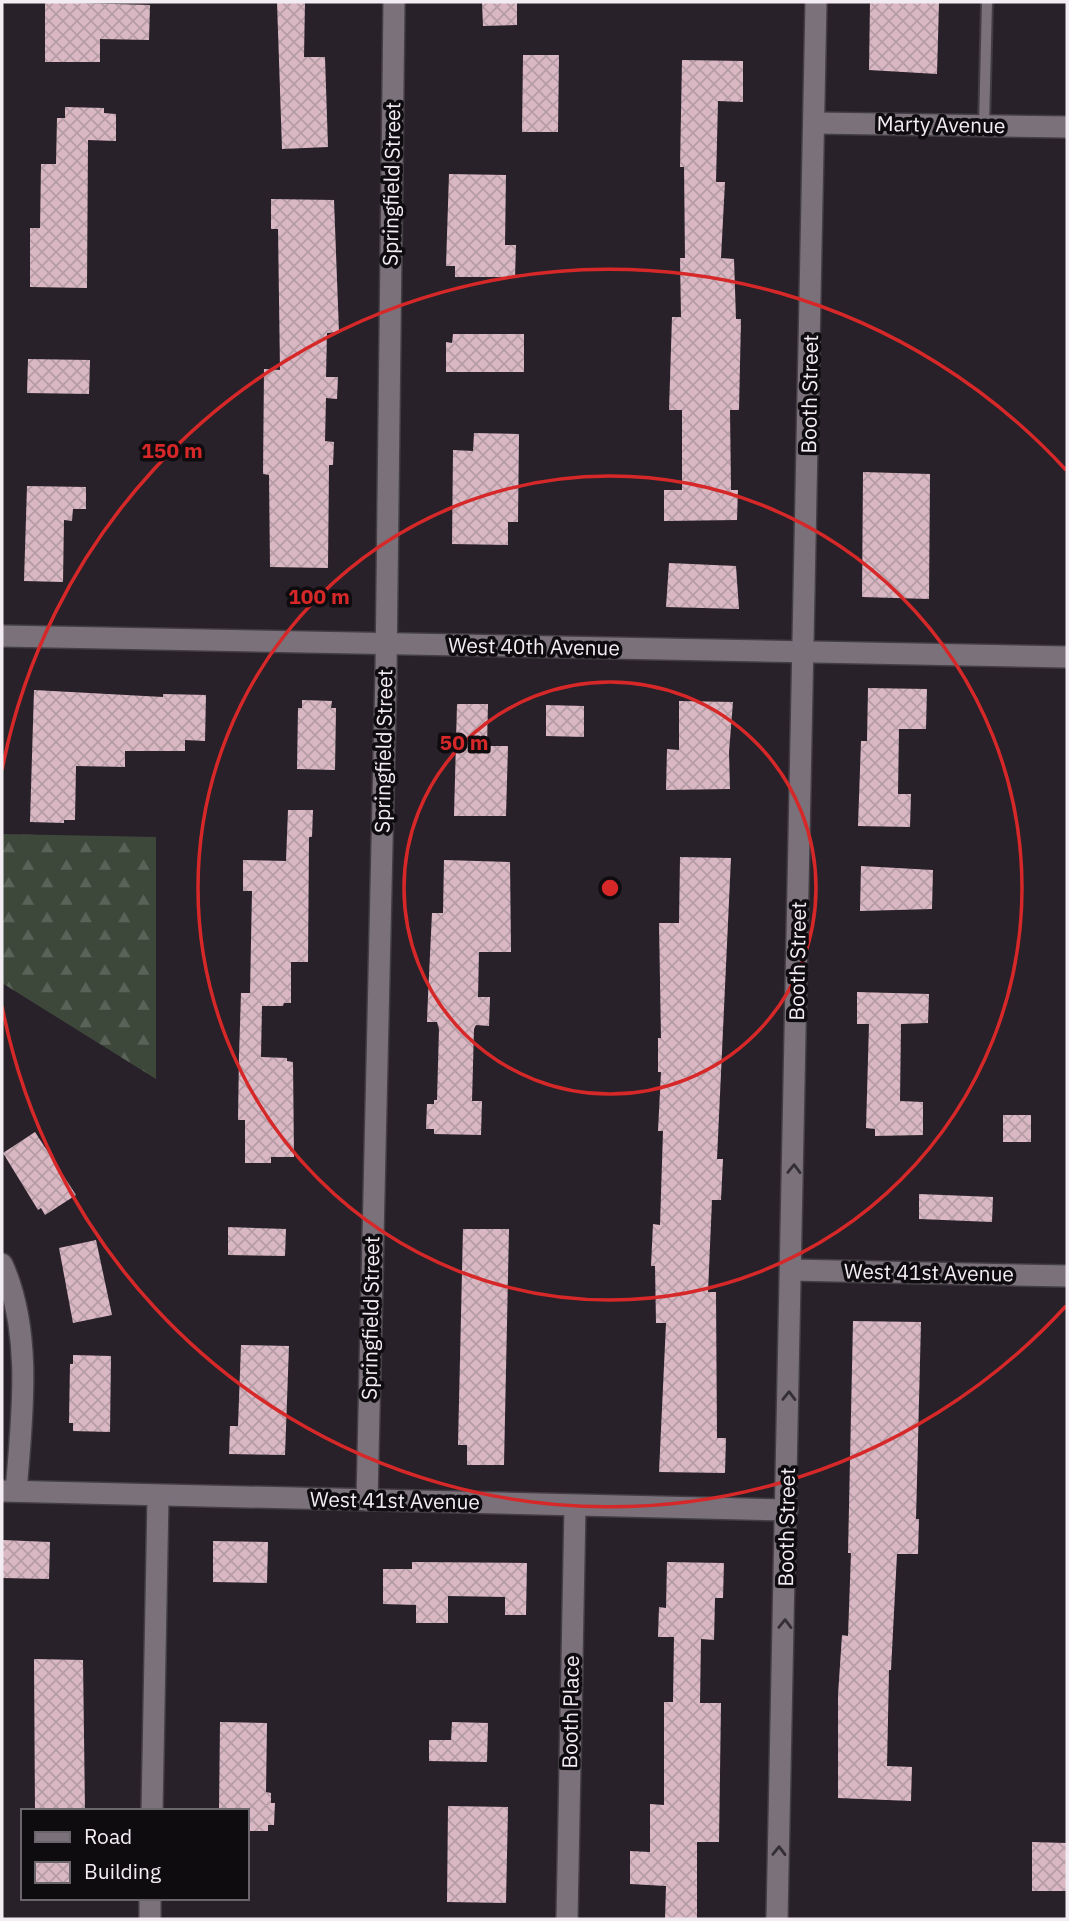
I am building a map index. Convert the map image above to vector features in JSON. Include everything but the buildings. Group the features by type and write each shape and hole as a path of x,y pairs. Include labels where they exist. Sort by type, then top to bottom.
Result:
{"street":[{"name":"Springfield Street","path":"367,1500 387,644 394,2"},
{"name":"Booth Street","path":"777,1919 816,123 816,2"},
{"name":"Marty Avenue","path":"816,123 1067,127"},
{"name":"West 40th Avenue","path":"2,636 1067,657"},
{"path":"2,1264 9,1280 22,1339 20,1440 9,1491"},
{"name":"West 41st Avenue","path":"791,1270 1067,1276"},
{"name":"West 41st Avenue","path":"9,1491 158,1497 787,1510"},
{"path":"152,1809 158,1497"},
{"name":"Booth Place","path":"567,1919 575,1506"},
{"path":"150,1900 150,1919"}],"lane":[{"path":"984,126 987,2"}],"green space":[{"path":"2,834 156,837 156,1079 2,983"}]}
